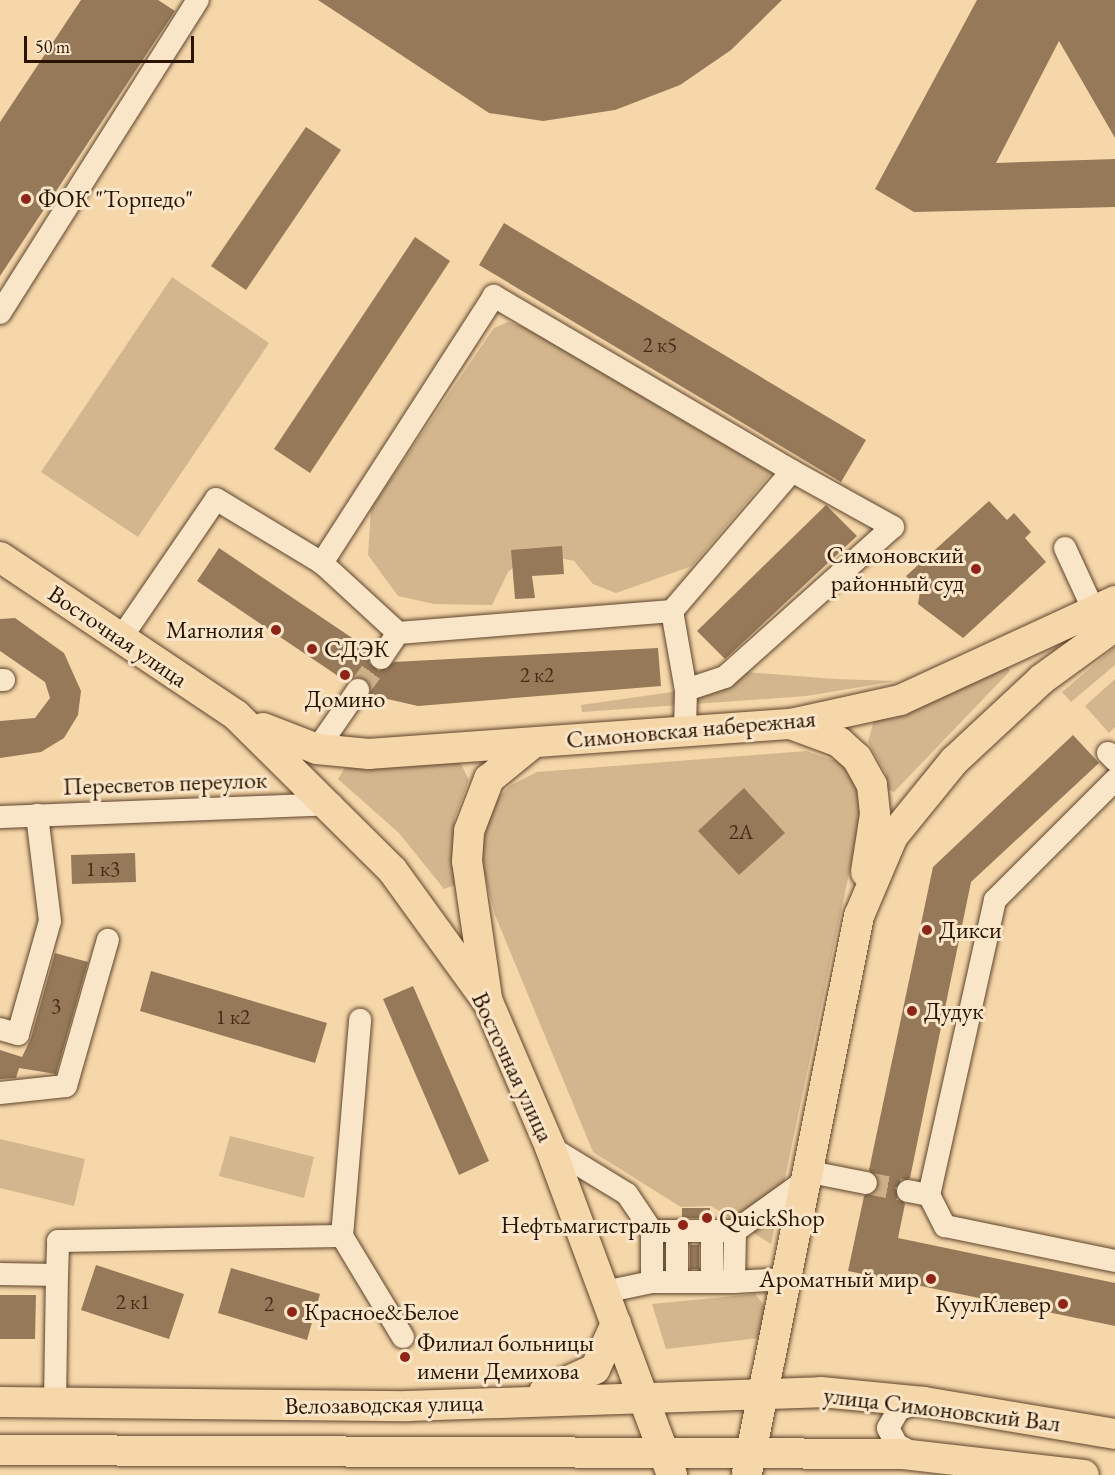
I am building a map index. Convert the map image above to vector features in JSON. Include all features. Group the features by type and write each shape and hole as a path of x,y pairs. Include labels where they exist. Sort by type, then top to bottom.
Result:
{"main road":[{"name":"Восточная улица","path":"0,557 236,715 332,804 393,871 488,1002 550,1147 668,1465"},
{"path":"859,916 910,809 1111,609"},
{"name":"Симоновская набережная","path":"317,749 369,754 791,724 900,700 1111,609"},
{"name":"Восточная улица","path":"236,715 317,749"},
{"path":"750,1465 767,1392 804,1177 859,916 875,814 872,785 857,758 838,742 791,724"},
{"path":"488,1002 467,861 469,831 489,779 533,743"},
{"path":"513,1402 576,1382 596,1369 616,1324"},
{"name":"Велозаводская улица","path":"0,1402 408,1406 767,1392"},
{"name":"улица Симоновский Вал","path":"767,1392 924,1402 1115,1434"},
{"name":"Велозаводская улица","path":"0,1450 750,1465"},
{"name":"улица Симоновский Вал","path":"750,1465 917,1455 1084,1475"}],"street":[{"path":"0,313 198,0"},
{"path":"322,563 494,296 792,471 893,526 725,677 686,690"},
{"path":"122,638 216,499 322,563 398,633 672,611 792,471"},
{"path":"1065,548 1111,609"},
{"path":"672,611 686,690 685,731"},
{"path":"381,658 398,633"},
{"path":"317,749 358,690"},
{"path":"1115,780 995,900 918,1193 945,1226 1115,1261"},
{"name":"Пересветов переулок","path":"0,817 332,804"},
{"path":"0,1029 18,1034 50,921 37,815"},
{"path":"0,1093 11,1096 66,1086 108,940"},
{"path":"360,1020 342,1236 403,1337"},
{"path":"550,1147 627,1194 652,1231 652,1282"},
{"path":"652,1231 735,1231 804,1177 866,1183"},
{"path":"677,1231 677,1282"},
{"path":"734,1282 735,1231"},
{"path":"712,1232 712,1282"},
{"path":"55,1403 58,1241 342,1236"},
{"path":"0,1274 57,1275"},
{"path":"604,1292 652,1282 734,1282 785,1279"},
{"path":"917,1455 897,1446 888,1428 899,1409 924,1402"}],"shaded area":[{"path":"172,277 269,343 138,537 41,472"},
{"path":"508,322 538,331 773,471 692,566 616,593 593,584 574,561 532,552 508,572 492,605 434,604 398,596 368,555 371,508 494,328"},
{"path":"1115,647 1115,665 1071,702 1062,692"},
{"path":"1005,662 1010,671 894,792 886,789 886,773 868,742 874,720"},
{"path":"732,671 896,681 807,696 582,712 581,705 686,690"},
{"path":"1115,679 1115,727 1109,733 1085,706"},
{"path":"806,751 842,763 865,798 771,1244 711,1206 681,1207 593,1152 495,915 480,856 491,804 511,785 537,772"},
{"path":"460,762 469,780 454,820 460,883 444,889 399,833 338,779 345,768"},
{"path":"230,1136 314,1157 304,1198 219,1176"},
{"path":"0,1139 85,1159 74,1206 0,1188"},
{"path":"755,1294 767,1309 759,1338 666,1349 652,1304"}],"building":[{"name":"ФОК \"Торпедо\"","path":"81,0 158,0 175,11 0,276 0,122"},
{"path":"318,0 782,0 731,50 680,85 615,110 543,121 489,113"},
{"path":"977,0 1115,0 1115,138 1059,41 996,163 1115,159 1115,207 914,212 875,189"},
{"path":"306,127 341,150 246,290 211,266"},
{"path":"504,223 866,440 841,482 479,265"},
{"path":"415,237 450,261 310,473 274,449"},
{"name":"Симоновский районный суд","path":"989,501 1007,520 1014,513 1031,532 1025,538 1046,562 963,638 918,604 920,591 906,576"},
{"path":"826,505 857,536 725,659 697,631"},
{"path":"562,546 564,574 532,576 535,598 515,599 511,550"},
{"path":"219,548 370,650 369,663 379,671 394,662 658,648 661,686 418,706 370,695 365,679 347,682 197,581"},
{"path":"15,618 64,653 81,691 78,715 64,738 41,752 0,758 0,721 35,718 50,698 45,682 0,651 0,619"},
{"path":"1073,735 1099,763 971,882 910,1178 895,1188 905,1204 898,1238 1115,1283 1115,1326 848,1271 864,1196 879,1186 869,1170 933,867"},
{"path":"744,788 785,833 739,875 698,831"},
{"path":"135,853 136,882 72,884 71,855"},
{"path":"55,953 88,962 56,1074 19,1068 16,1078 0,1079 0,1050 22,1057 31,1038"},
{"path":"151,971 327,1023 315,1063 140,1011"},
{"path":"413,986 489,1161 459,1175 383,999"},
{"path":"682,1208 710,1208 710,1218 682,1218"},
{"path":"690,1245 699,1245 699,1269 690,1269"},
{"path":"96,1265 184,1294 169,1339 81,1310"},
{"path":"231,1268 320,1294 307,1340 218,1313"},
{"path":"0,1295 36,1295 35,1339 0,1339"}],"tunnel":[{"path":"358,690 381,658"},
{"path":"866,1183 908,1191"}],"place":[{"name":"ФОК \"Торпедо\"","path":"26,199"},
{"name":"Симоновский районный суд","path":"976,569"},
{"name":"Магнолия","path":"276,630"},
{"name":"СДЭК","path":"312,649"},
{"name":"Домино","path":"345,675"},
{"name":"Дикси","path":"927,930"},
{"name":"Дудук","path":"912,1011"},
{"name":"QuickShop","path":"707,1218"},
{"name":"Нефтьмагистраль","path":"683,1225"},
{"name":"Ароматный мир","path":"931,1279"},
{"name":"КуулКлевер","path":"1063,1304"},
{"name":"Красное&Белое","path":"292,1312"},
{"name":"Филиал больницы имени Демихова","path":"405,1357"}]}
